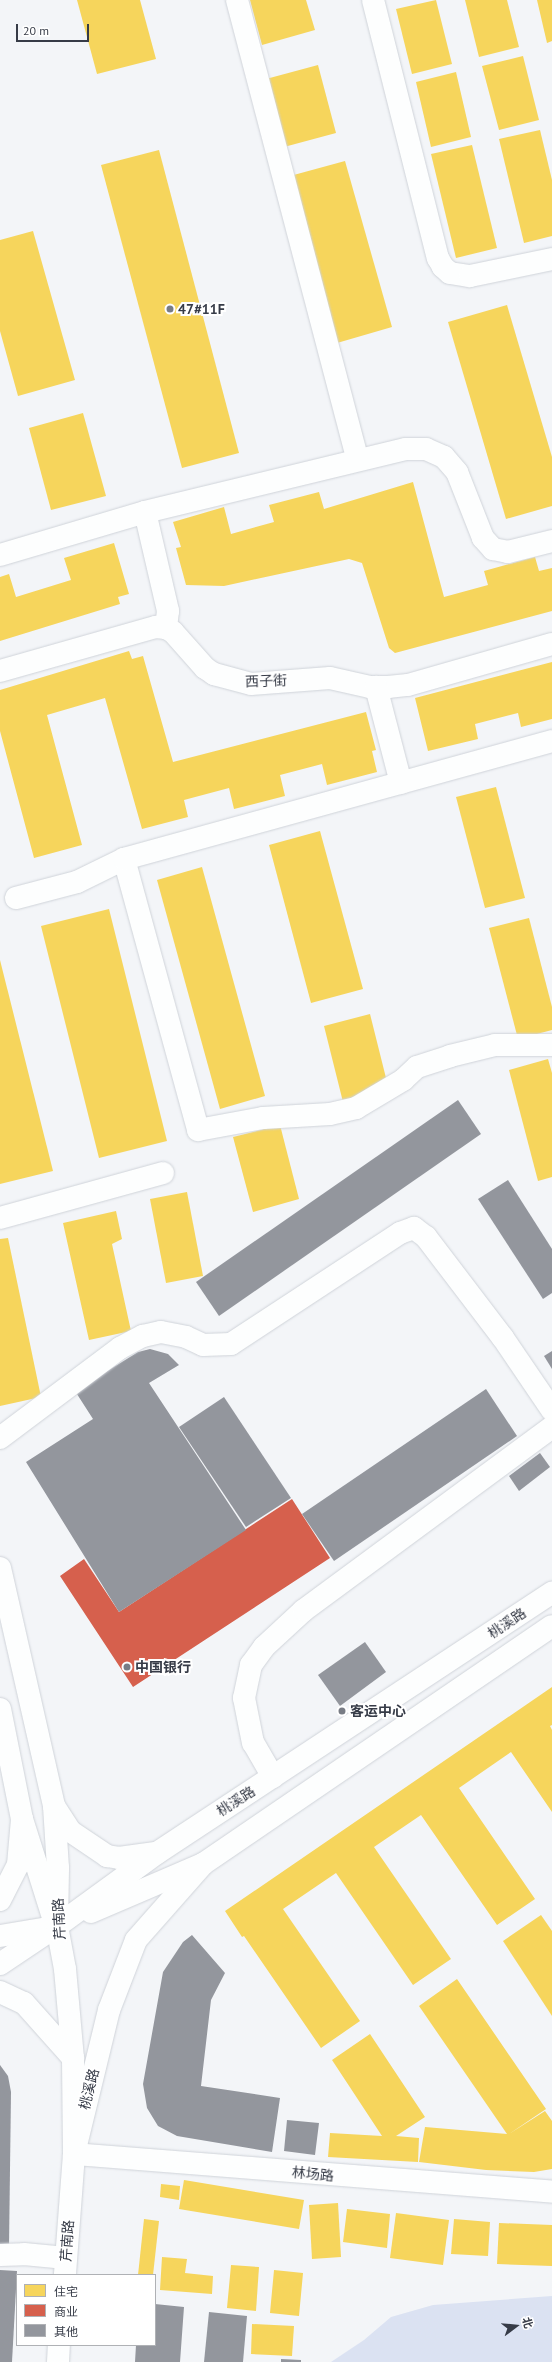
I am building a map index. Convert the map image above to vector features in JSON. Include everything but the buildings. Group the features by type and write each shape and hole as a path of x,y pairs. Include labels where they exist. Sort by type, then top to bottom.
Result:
{"street":[{"path":"237,0 357,459"},
{"path":"373,0 438,258 443,266 450,273 470,276 552,259"},
{"path":"0,555 145,512 406,448 426,449 444,457 457,472 483,538 493,550 508,552 552,540"},
{"path":"0,672 140,631 156,627 166,628 168,610 145,512"},
{"name":"西子街","path":"166,628 205,668 225,678 251,684 330,678 376,687 408,685 552,644"},
{"path":"376,687 401,783"},
{"path":"16,898 77,882 124,859 552,741"},
{"path":"124,859 198,1130 263,1118 330,1114 356,1108 403,1080 417,1067 450,1056 495,1045 552,1045"},
{"path":"0,1218 163,1173"},
{"path":"0,1438 120,1348 143,1336 161,1332 186,1337 202,1344 231,1344 400,1233 414,1228 426,1237 503,1338 552,1410"},
{"path":"273,1777 253,1743 244,1698 251,1665 264,1647 304,1610 552,1427"},
{"name":"芹南路","path":"0,1568 54,1806 58,1868 57,1926 65,1969 73,2058 74,2154 65,2267"},
{"name":"桃溪路","path":"57,1926 157,1853 552,1593"},
{"name":"桃溪路","path":"57,1926 203,1864 552,1626"},
{"path":"0,1709 22,1819 57,1926"},
{"path":"54,1806 70,1831 107,1856 124,1857 157,1853"},
{"path":"0,1900 18,1865 22,1819"},
{"name":"桃溪路","path":"74,2154 109,2010 136,1940 203,1864"},
{"path":"0,1936 57,1926"},
{"path":"0,1964 57,1926"},
{"path":"0,1992 24,2003 73,2058"},
{"name":"林场路","path":"74,2154 552,2192"},
{"path":"0,2256 24,2254 65,2267"},
{"path":"58,2362 59,2346"}],"shaded area":[{"path":"552,2296 552,2362 331,2362 364,2340 391,2317 433,2305"}],"place":[{"name":"47#11F","path":"170,309"},
{"name":"中国银行","path":"127,1667"},
{"name":"客运中心","path":"342,1711"}]}
